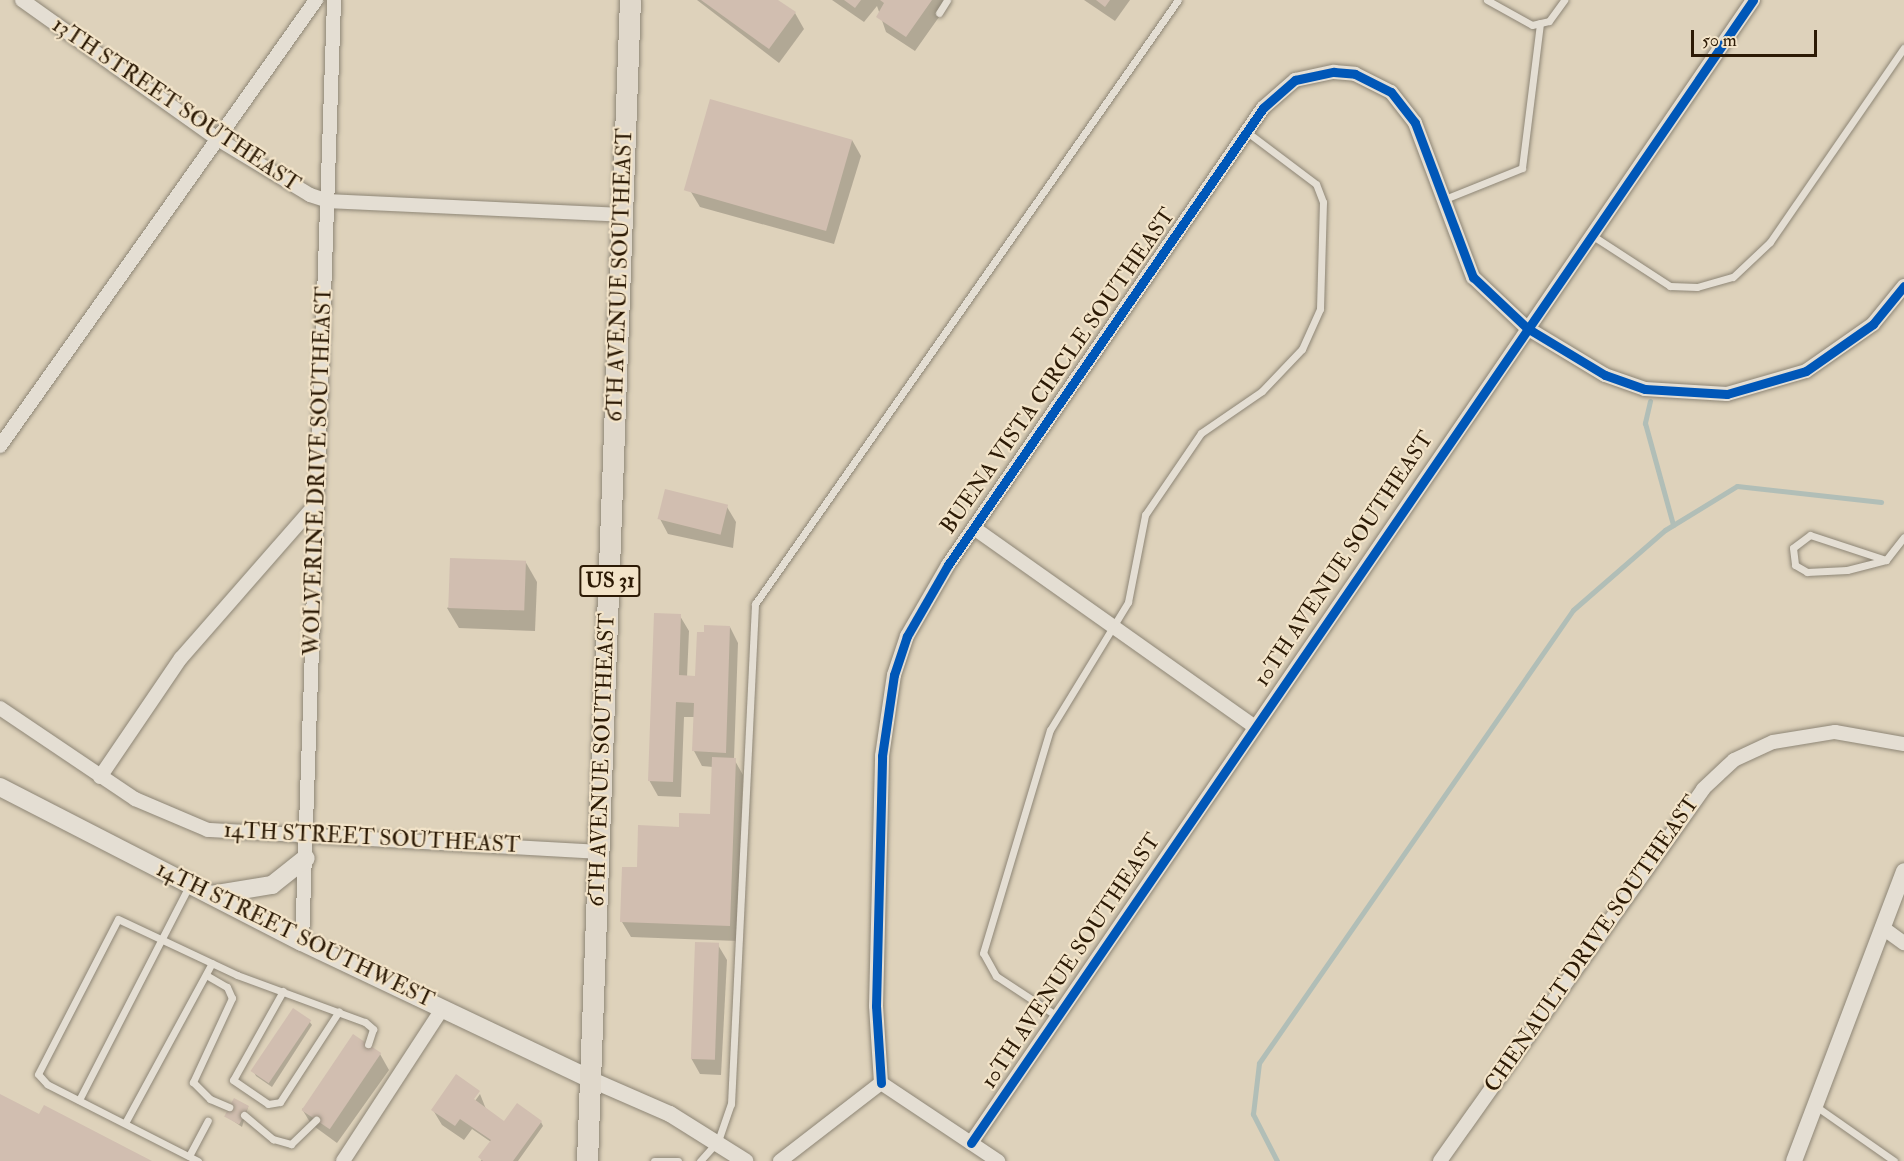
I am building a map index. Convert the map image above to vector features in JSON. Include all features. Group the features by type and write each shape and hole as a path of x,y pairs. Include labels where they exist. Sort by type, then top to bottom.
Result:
{"main road":[{"name":"6TH AVENUE SOUTHEAST","path":"587,1161 592,1080 598,852 630,0"},
{"name":"14TH STREET SOUTHWEST","path":"0,787 302,942 592,1080"},
{"path":"211,895 272,885 306,858"}],"street":[{"name":"13TH STREET SOUTHEAST","path":"22,0 274,177 328,201 621,214"},
{"path":"0,446 216,138 316,0"},
{"name":"WOLVERINE DRIVE SOUTHEAST","path":"302,942 334,0"},
{"name":"10TH AVENUE SOUTHEAST","path":"971,1143 1254,726 1527,328 1593,236 1753,0"},
{"name":"BUENA VISTA CIRCLE SOUTHEAST","path":"881,1083 878,901 886,715 907,636 974,528 1263,108 1294,80 1334,72 1355,74 1391,92 1415,123 1473,277 1527,328 1605,375 1645,389 1727,394 1768,386 1842,350 1873,324 1904,286"},
{"path":"100,777 181,658 316,504"},
{"path":"974,528 1115,630 1254,726"},
{"name":"14TH STREET SOUTHEAST","path":"0,708 135,800 208,830 307,838 598,852"},
{"name":"CHENAULT DRIVE SOUTHEAST","path":"1440,1161 1703,789 1734,760 1773,742 1835,732 1904,744"},
{"path":"1794,1161 1817,1107 1904,871"},
{"path":"1883,928 1904,943"},
{"path":"343,1161 442,1009"},
{"path":"592,1080 718,1141 745,1161"},
{"path":"780,1161 881,1083 998,1161"}],"lane":[{"path":"939,13 947,0"},
{"path":"700,1161 718,1141 731,1104 755,604 1178,0"},
{"path":"1487,0 1522,21 1540,23 1549,21 1564,0"},
{"path":"1445,199 1522,168 1540,23"},
{"path":"1593,236 1670,286 1697,287 1733,276 1770,242 1904,48"},
{"path":"1057,1016 996,976 983,953 1050,730 1064,700 1115,630 1128,603 1145,515 1201,433 1262,391 1302,349 1320,309 1323,202 1316,184 1248,132"},
{"path":"1886,560 1810,535 1793,548 1795,565 1807,572 1886,560 1904,537"},
{"path":"79,1100 190,884"},
{"path":"198,1161 79,1100 38,1074 114,922 122,918 212,963 370,1025 368,1044"},
{"path":"125,1124 212,963"},
{"path":"206,975 227,987 232,998 193,1082 210,1099 229,1107"},
{"path":"283,991 233,1080 268,1104 280,1102 339,1011"},
{"path":"1817,1107 1894,1161"},
{"path":"244,1115 273,1139 291,1144 316,1120"},
{"path":"189,1156 208,1121"},
{"path":"654,1161 678,1161"}],"building":[{"path":"701,0 778,0 796,12 769,49"},
{"path":"844,0 861,0 855,8"},
{"path":"880,0 932,0 906,37 876,17 884,3"},
{"path":"1096,0 1110,0 1105,7"},
{"path":"710,99 852,140 826,231 684,190"},
{"path":"665,489 728,505 721,535 658,519"},
{"path":"450,558 526,561 524,611 448,608"},
{"path":"654,613 681,614 679,675 695,676 697,632 704,632 704,625 730,626 726,753 692,751 694,703 676,702 673,782 648,781"},
{"path":"712,757 736,758 730,926 620,922 622,867 637,867 638,825 679,827 679,813 710,814"},
{"path":"695,942 719,943 715,1060 691,1059"},
{"path":"293,1008 311,1020 269,1083 251,1071"},
{"path":"353,1034 381,1053 330,1129 302,1110"},
{"path":"456,1074 480,1091 474,1099 504,1121 517,1103 542,1121 513,1161 483,1161 478,1157 491,1140 460,1119 455,1126 431,1110"},
{"path":"0,1094 39,1114 44,1105 152,1161 0,1161"},
{"path":"234,1098 249,1106 239,1125 224,1117"}],"waterway":[{"path":"1650,401 1645,423 1673,525"},
{"path":"1277,1161 1253,1114 1259,1063 1573,610 1665,530 1737,486 1881,502"}],"cycle path":[{"path":"971,1143 1753,0"},
{"path":"881,1083 876,1006 882,756 894,675 907,636 948,565 1263,108 1295,80 1334,72 1355,74 1391,92 1415,123 1473,277 1527,328 1605,375 1645,389 1727,394 1806,371 1873,324 1904,286"}]}
